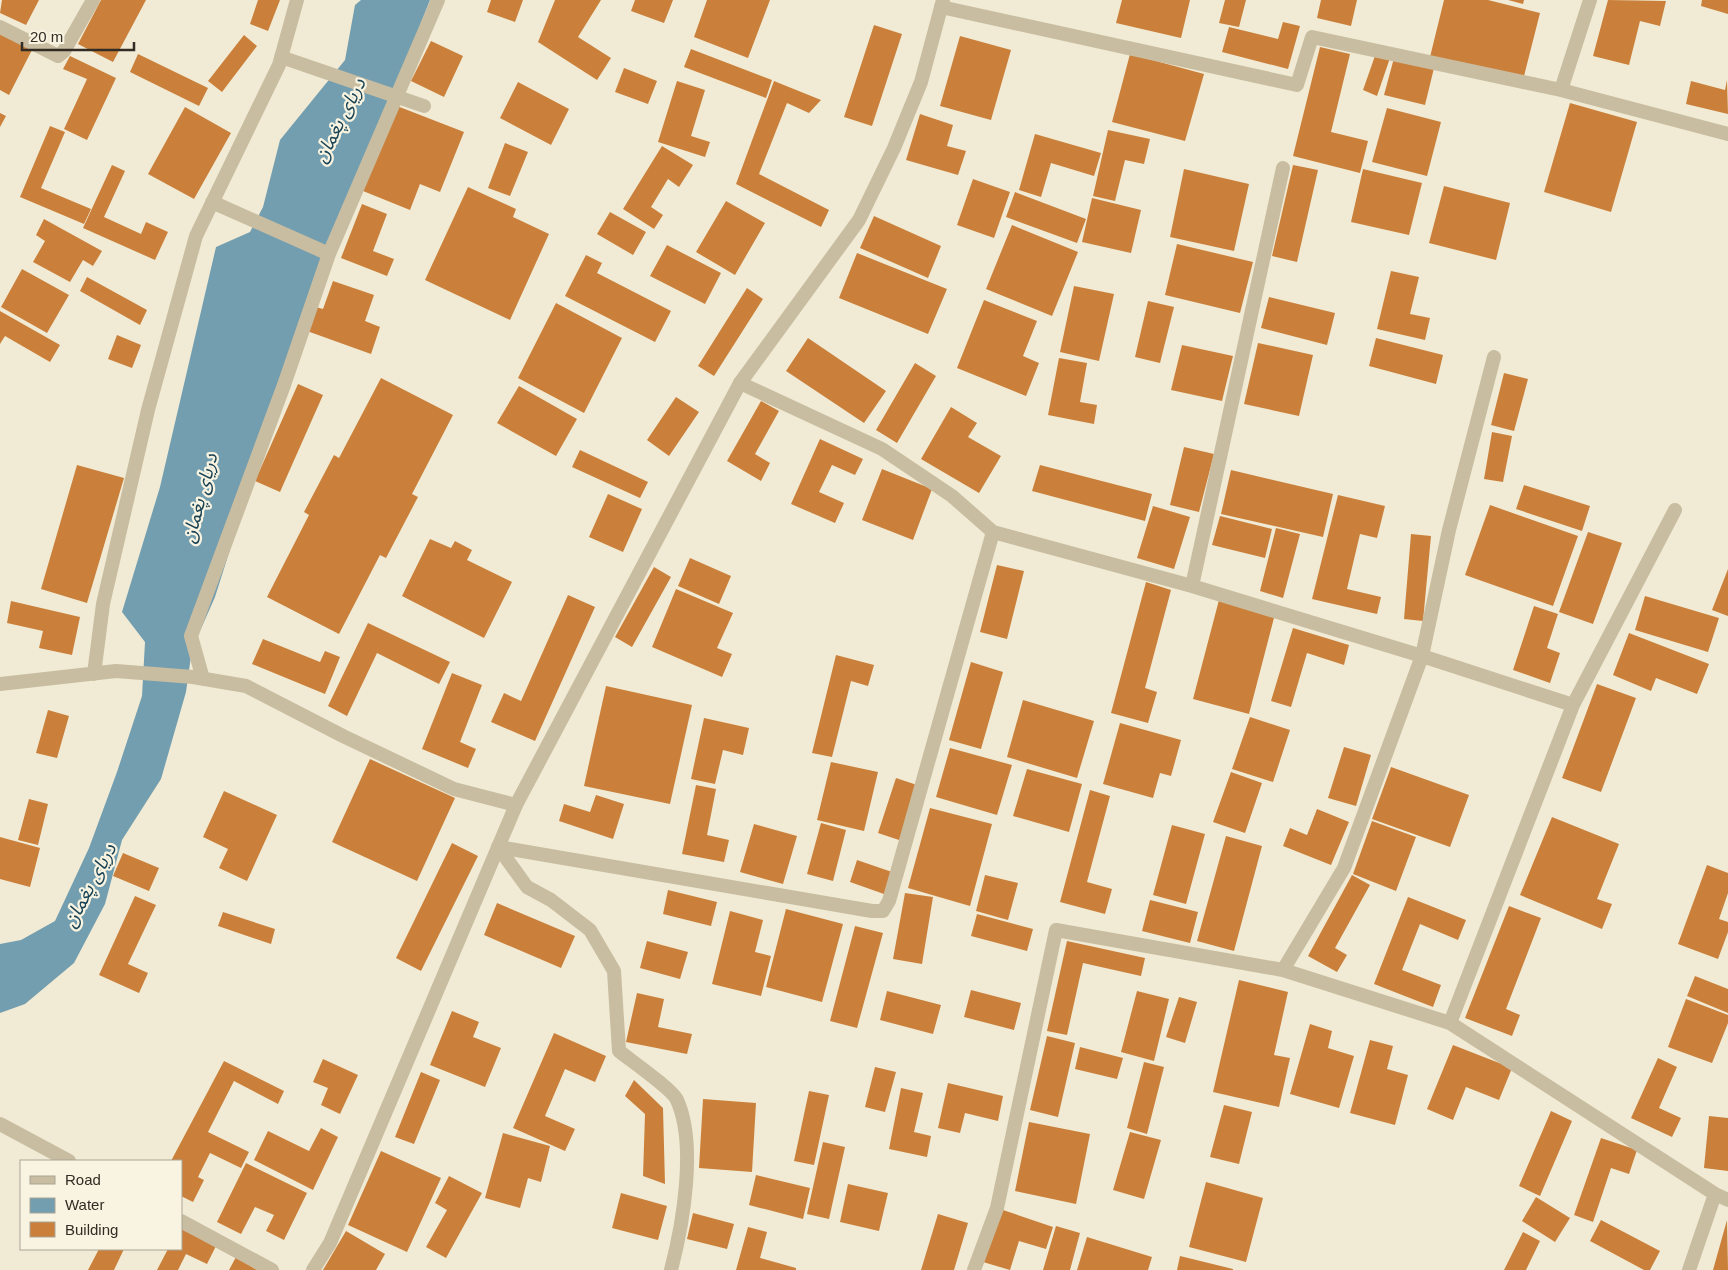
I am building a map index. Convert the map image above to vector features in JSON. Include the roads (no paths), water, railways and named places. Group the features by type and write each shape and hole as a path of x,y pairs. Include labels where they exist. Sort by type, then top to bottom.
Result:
{"street":[{"path":"0,27 58,56 64,51 93,0"},
{"path":"94,674 104,604 148,410 196,236 281,56 297,0"},
{"path":"198,678 191,636 284,386 329,254 438,0"},
{"path":"1561,90 1590,0"},
{"path":"313,1270 330,1243 516,805 740,383 859,220 894,148 921,82 942,4 1297,85 1312,37 1561,90 1728,134"},
{"path":"281,56 308,67 398,95 424,106"},
{"path":"1192,586 1283,168"},
{"path":"212,202 329,254"},
{"path":"1283,970 1344,868 1422,656 1449,530 1494,357"},
{"path":"740,383 882,450 952,496 993,532 1192,586 1422,656 1573,705"},
{"path":"1450,1022 1573,705 1675,510"},
{"path":"498,847 872,911 883,911 889,901 993,532"},
{"path":"0,684 116,671 198,678 246,686 342,736 454,789 516,805"},
{"path":"498,847 527,887 551,900 590,930 614,971 619,1051 677,1099 687,1139 682,1228 671,1270"},
{"path":"974,1270 998,1208 1056,930 1283,970 1450,1022 1715,1194 1728,1200"},
{"path":"0,1124 67,1160"},
{"path":"1689,1270 1715,1194"},
{"path":"182,1222 272,1270"}],"water":[{"name":"دریای پغمان","path":"361,0 430,0 296,341 215,597 192,649 186,692 161,779 122,840 105,904 74,963 25,1004 0,1013 0,944 21,940 55,921 89,848 142,696 145,642 122,612 160,487 216,247 250,232 263,207 280,140 345,60 355,5"}]}
